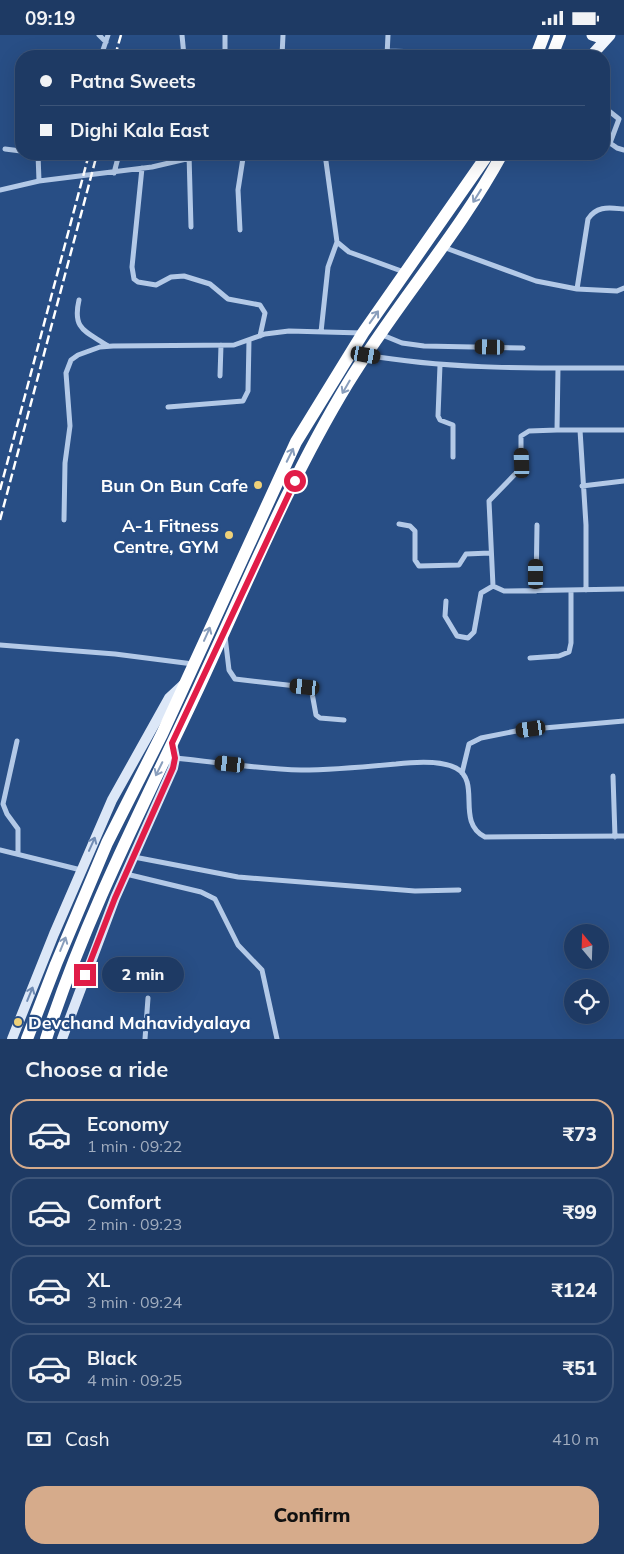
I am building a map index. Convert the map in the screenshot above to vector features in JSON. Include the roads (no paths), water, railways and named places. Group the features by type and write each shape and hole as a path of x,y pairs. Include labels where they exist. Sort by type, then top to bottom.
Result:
{"highway":[{"path":"538,50 544,35"},
{"path":"556,50 560,35"},
{"path":"28,1039 62,947 117,821 162,734 296,442 363,333 484,160"},
{"path":"46,1039 75,959 129,831 225,631 286,497 339,399 379,334 443,247 498,160"}],"main road":[{"path":"592,35 598,37 610,36"},
{"path":"597,50 610,36"}],"street":[{"path":"99,35 106,42"},
{"path":"103,50 108,35"},
{"path":"182,35 183,50"},
{"path":"225,35 225,50"},
{"path":"282,50 283,35"},
{"path":"387,50 388,35"},
{"path":"610,111 622,119 610,143 616,148 624,150"},
{"path":"5,149 15,150"},
{"path":"38,160 39,181"},
{"path":"114,173 117,160"},
{"path":"0,190 39,181 114,173 173,160"},
{"path":"189,160 191,227"},
{"path":"240,230 238,190 243,160"},
{"path":"321,332 328,267 337,242 326,160"},
{"path":"142,168 132,267 134,279 138,282 156,285 171,277 184,276 210,284 228,299 260,305 265,313 260,336"},
{"path":"576,289 588,219 592,213 599,209 624,209"},
{"path":"337,242 349,252 405,273"},
{"path":"443,247 536,281 576,289 617,291 624,288"},
{"path":"79,300 76,315 79,323 86,331 109,346"},
{"path":"64,520 65,463 70,419 66,373 71,360 78,355 109,346 234,345 278,332 363,333"},
{"path":"379,334 402,343 424,347 523,348"},
{"path":"168,407 243,401 248,391 249,341"},
{"path":"220,376 222,345"},
{"path":"366,355 440,365 624,368"},
{"path":"440,365 438,415 440,420 453,425 452,457"},
{"path":"557,430 558,368"},
{"path":"492,586 488,507 493,496 521,468 521,436 529,431 624,431"},
{"path":"580,431 582,486 586,525 586,590"},
{"path":"582,486 624,481"},
{"path":"399,524 410,526 416,531 415,560 419,566 459,565 466,554 490,553"},
{"path":"536,591 537,525"},
{"path":"492,586 504,591 624,589"},
{"path":"446,601 446,619 458,636 468,638 474,631 481,593 492,586"},
{"path":"530,657 559,656 569,652 571,643 571,590"},
{"path":"225,631 229,670 234,679 305,687 312,693 316,715 320,718 344,720"},
{"path":"0,645 115,654 194,665"},
{"path":"12,1039 81,870 112,801 169,698 186,683"},
{"path":"624,721 526,729 481,738 469,744 462,773 468,792 472,826 477,833 485,837 624,837"},
{"path":"17,741 3,804 7,814 18,829 18,853"},
{"path":"62,1039 126,874 173,768 175,758 172,743"},
{"path":"175,758 301,770 422,763 445,765 456,768 462,773"},
{"path":"613,776 615,837"},
{"path":"0,850 81,870"},
{"path":"134,857 238,877 414,891 459,890"},
{"path":"126,874 201,892 215,899 238,945 262,970 277,1039"},
{"path":"145,1039 148,998"}],"railway":[{"path":"117,50 121,35"},
{"path":"0,490 87,160"},
{"path":"0,520 95,160"}],"place":[{"name":"Bun On Bun Cafe","path":"258,485"},
{"name":"A-1 Fitness Centre, GYM","path":"229,535"},
{"name":"Devchand Mahavidyalaya","path":"18,1022"}]}
